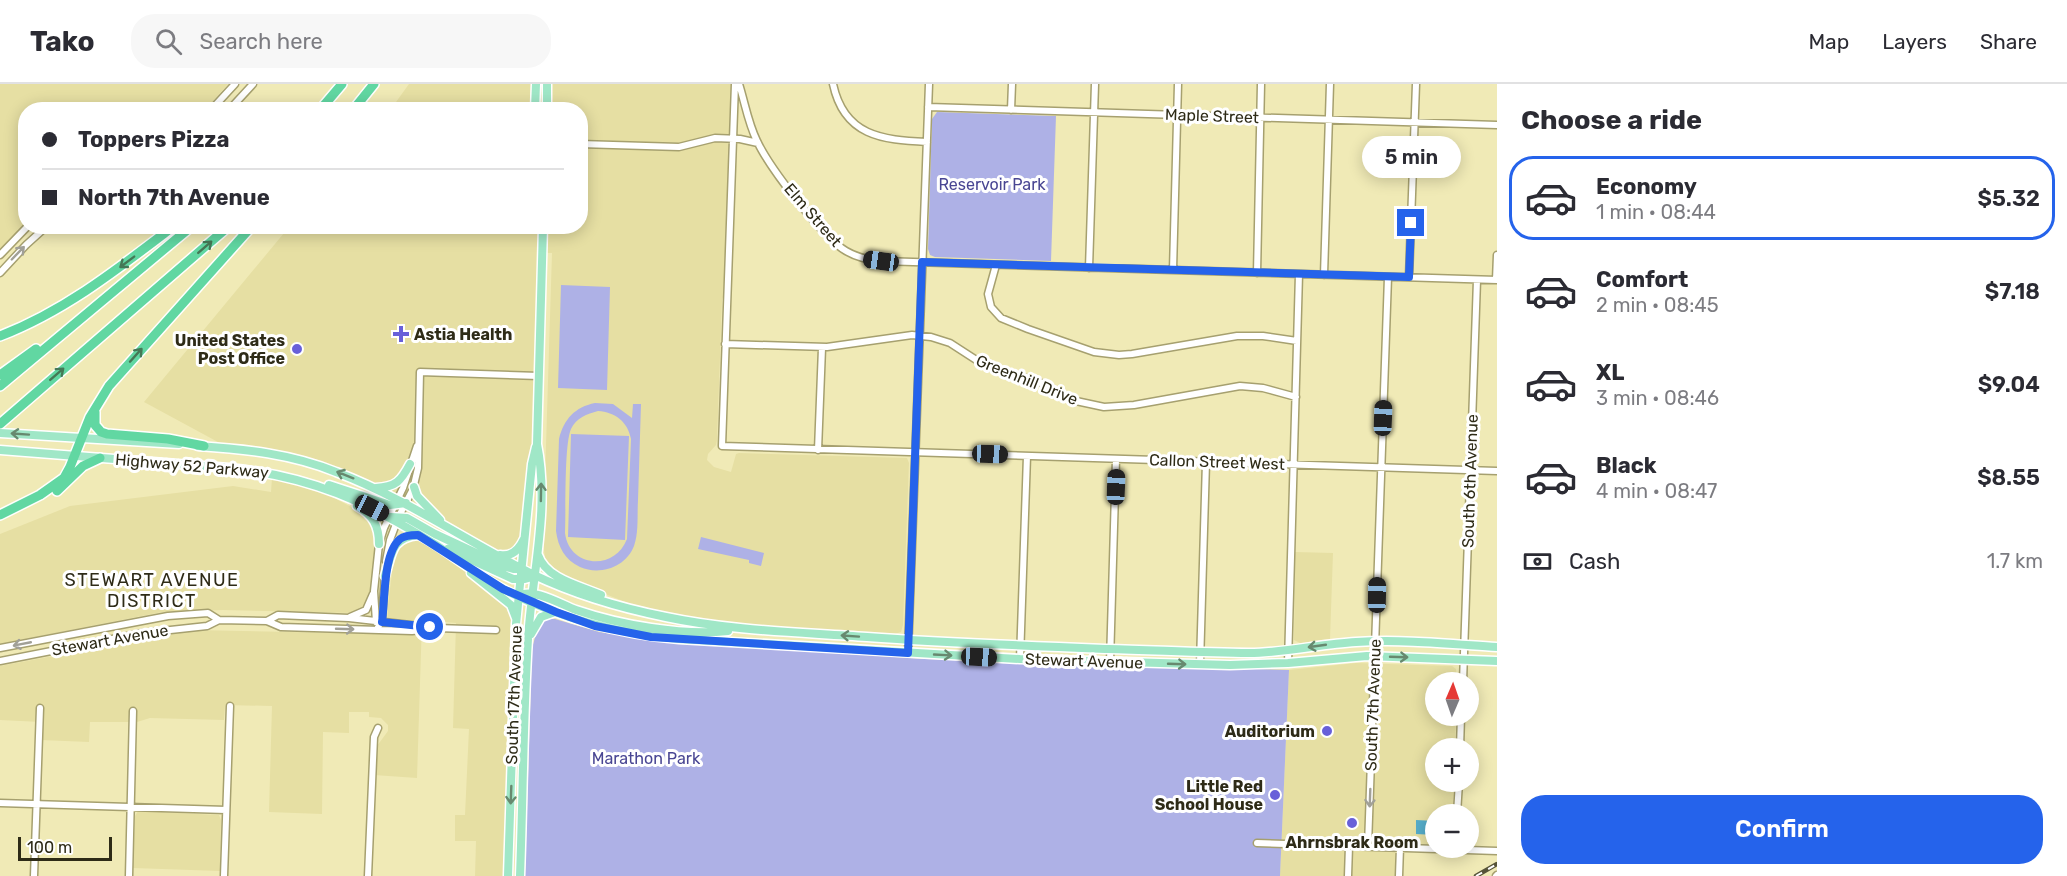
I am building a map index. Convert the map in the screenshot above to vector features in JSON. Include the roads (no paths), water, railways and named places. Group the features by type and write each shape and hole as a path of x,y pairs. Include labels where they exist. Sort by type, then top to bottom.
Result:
{"highway":[{"path":"326,102 342,84"},
{"path":"359,102 374,84"},
{"path":"0,336 31,323 74,300 163,234"},
{"path":"0,386 182,234"},
{"path":"0,424 220,234"},
{"path":"27,503 61,481 69,470 100,399 114,380 245,234"},
{"path":"0,375 98,303"},
{"path":"100,399 94,421 103,433 204,446"},
{"path":"0,515 55,493 65,486 83,466 100,458"}],"main road":[{"path":"535,102 536,84"},
{"path":"547,84 547,102"},
{"name":"South 17th Avenue","path":"508,876 516,624 532,464 537,444 543,234"},
{"name":"Highway 52 Parkway","path":"0,433 250,450 306,461 376,488 536,576"},
{"name":"South 17th Avenue","path":"520,876 528,640 541,524 542,467 537,444"},
{"name":"Highway 52 Parkway","path":"0,450 253,470 310,482 395,518 500,587 519,596 533,598"},
{"path":"376,488 395,484 410,464"},
{"path":"310,482 339,486 400,502"},
{"path":"414,487 417,496 452,531"},
{"path":"326,488 371,515 376,524 379,544"},
{"path":"395,518 407,518 435,534 506,567 515,570 522,568"},
{"path":"495,554 504,556 514,553 520,547 526,533"},
{"path":"385,576 394,547 399,540 418,535"},
{"path":"435,544 511,579 521,580 536,576"},
{"path":"538,553 543,565 556,575 631,609"},
{"path":"453,556 487,588 512,606 516,624"},
{"name":"Stewart Avenue","path":"536,576 576,592 631,609 686,621 746,629 1020,646 1200,652 1252,653 1332,644 1375,642 1497,647"},
{"path":"533,598 620,622 706,632 746,629"},
{"name":"Stewart Avenue","path":"533,598 556,612 595,626 651,637 908,653 1110,662 1254,665 1374,656 1497,661"},
{"path":"528,640 540,619 556,612"}],"street":[{"path":"218,102 235,84"},
{"path":"236,102 253,84"},
{"path":"725,344 737,84"},
{"name":"Elm Street","path":"737,84 758,143 776,172 822,231 844,250 866,259 1497,280"},
{"path":"833,84 838,102 845,112 853,122 866,131 889,140 927,142"},
{"path":"908,653 929,84"},
{"path":"1011,110 1012,84"},
{"path":"1089,268 1095,84"},
{"path":"1173,270 1178,84"},
{"path":"1257,273 1261,84"},
{"path":"1324,275 1330,84"},
{"path":"1409,277 1416,84"},
{"name":"Maple Street","path":"928,107 1497,125"},
{"path":"588,144 674,147 712,138 733,138 758,143"},
{"path":"0,255 20,234"},
{"path":"0,273 38,234"},
{"path":"1497,255 1497,280"},
{"path":"996,265 988,294 991,307 998,315 1012,323 1094,352 1132,354 1237,336 1263,336 1297,341"},
{"path":"1288,663 1299,274"},
{"name":"South 7th Avenue","path":"1368,846 1388,277"},
{"name":"South 6th Avenue","path":"1462,672 1478,280"},
{"name":"Greenhill Drive","path":"725,344 822,348 919,335 941,340 984,365 1039,382 1088,405 1118,407 1240,386 1263,388 1296,397"},
{"name":"Callon Street West","path":"725,344 722,446 1497,471"},
{"path":"818,450 822,348"},
{"path":"379,621 374,591 379,544 395,518 400,502 414,487 418,466 420,372 539,376"},
{"path":"378,630 389,544 410,464 418,445"},
{"path":"1020,659 1027,456"},
{"path":"1110,662 1116,459"},
{"path":"1200,664 1206,462"},
{"path":"346,618 366,610 374,591"},
{"name":"Stewart Avenue","path":"0,648 160,617 206,613 212,614 219,620"},
{"name":"Stewart Avenue","path":"267,621 280,615 346,618 437,628 496,630"},
{"name":"Stewart Avenue","path":"0,661 143,633 209,626 219,620 267,621 281,627 412,631 437,628"},
{"path":"224,876 230,706"},
{"path":"34,876 40,708"},
{"path":"129,876 133,711"},
{"path":"368,876 374,737 378,728"},
{"path":"0,803 226,810"},
{"path":"1257,843 1425,847"},
{"path":"1348,876 1349,846"},
{"path":"1399,876 1400,847"},
{"path":"1479,850 1497,851"}],"railway":[{"path":"1476,876 1497,864"}],"place":[{"name":"Astia Health","path":"401,334"},
{"name":"United States Post Office","path":"297,349"},
{"name":"Auditorium","path":"1327,731"},
{"name":"Little Red School House","path":"1275,795"},
{"name":"Ahrnsbrak Room","path":"1352,823"}],"district":[{"name":"STEWART AVENUE DISTRICT","path":"152,590"}],"park label":[{"name":"Reservoir Park","path":"992,184"},
{"name":"Marathon Park","path":"646,758"}]}
